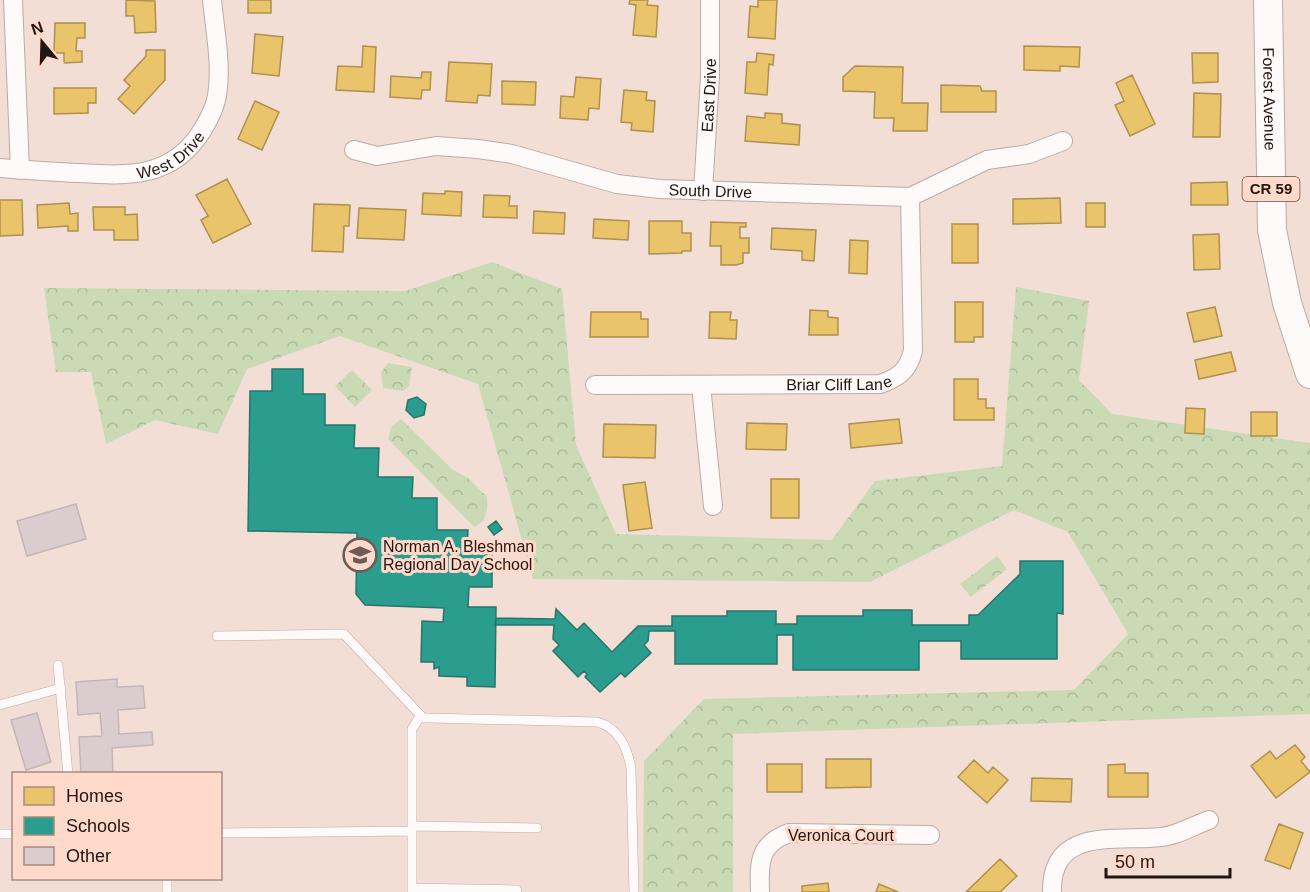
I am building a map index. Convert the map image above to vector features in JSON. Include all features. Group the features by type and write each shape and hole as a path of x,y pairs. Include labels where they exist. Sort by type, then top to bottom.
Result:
{"main road":[{"name":"Forest Avenue","path":"1268,0 1272,230 1287,303 1310,374"}],"street":[{"path":"14,0 20,170"},
{"name":"West Drive","path":"0,168 134,175 154,170 185,151 198,137 210,118 216,99 219,79 212,0"},
{"name":"East Drive","path":"703,192 710,78 710,0"},
{"name":"South Drive","path":"354,150 376,156 436,146 478,149 512,154 616,184 660,189 910,197 987,160 1029,154 1063,141"},
{"name":"Briar Cliff Lane","path":"595,385 880,384 894,380 910,363 913,351 910,197"},
{"path":"701,386 713,506"},
{"path":"1052,892 1054,867 1064,853 1078,844 1096,840 1164,837 1209,820"},
{"name":"Veronica Court","path":"760,892 759,866 763,855 769,844 789,833 930,835"}],"lane":[{"path":"217,636 344,634 423,718"},
{"path":"58,665 68,772"},
{"path":"0,705 61,688"},
{"path":"517,890 412,890 412,729 419,718 597,722 614,730 628,752 631,768 634,892"},
{"path":"222,832 537,828"}],"green space":[{"path":"492,262 562,289 576,445 616,534 832,540 875,481 1002,466 1016,287 1089,301 1079,380 1112,414 1310,443 1310,714 733,734 733,892 643,892 644,761 704,699 1074,690 1128,634 1068,532 1014,510 870,582 533,579 478,384 340,336 247,369 218,434 155,420 106,444 91,372 56,372 44,288 406,291"},
{"path":"388,363 412,367 409,386 403,391 383,388 381,372"},
{"path":"352,370 372,390 355,407 335,386"},
{"path":"401,419 452,469 468,478 487,497 486,515 482,522 474,527 388,439 391,427"},
{"path":"997,556 1007,569 971,597 960,584"}],"building: Homes":[{"path":"126,0 155,1 156,32 135,33 134,16 126,16"},
{"path":"248,0 271,0 271,13 248,13"},
{"path":"630,0 648,0 647,5 658,6 656,37 633,35 636,5 629,4"},
{"path":"758,0 777,0 775,39 748,37 750,6 758,7"},
{"path":"55,23 85,23 85,38 77,38 76,51 82,51 82,62 64,63 64,53 54,53"},
{"path":"255,34 283,37 279,76 252,73"},
{"path":"363,46 376,47 374,92 336,90 338,66 362,67"},
{"path":"1024,46 1080,47 1079,67 1060,66 1060,71 1024,70"},
{"path":"146,50 165,50 165,80 134,114 118,99 130,86 124,80 146,56"},
{"path":"757,53 774,55 773,65 769,64 767,95 745,93 747,62 756,62"},
{"path":"1192,53 1218,53 1218,82 1193,83"},
{"path":"449,62 492,64 490,96 478,95 477,103 446,101"},
{"path":"855,66 903,67 902,103 928,103 927,131 893,131 894,118 874,118 875,92 843,91 843,77"},
{"path":"422,72 431,72 430,90 422,90 421,99 390,97 391,76 421,78"},
{"path":"1132,75 1155,124 1130,136 1115,105 1124,101 1116,83"},
{"path":"576,77 601,79 599,109 589,108 588,120 560,118 561,96 574,97"},
{"path":"502,81 536,82 535,105 502,104"},
{"path":"941,85 980,86 982,91 996,91 996,112 941,112"},
{"path":"54,88 96,88 96,103 88,103 88,113 54,114"},
{"path":"624,90 647,92 646,100 655,101 653,132 631,130 632,123 621,122"},
{"path":"1194,93 1221,94 1220,137 1193,137"},
{"path":"255,101 279,112 262,150 238,139"},
{"path":"765,113 782,114 782,123 800,125 799,145 745,141 747,116 765,118"},
{"path":"227,179 251,224 213,243 201,220 208,216 196,195"},
{"path":"1227,182 1228,205 1191,205 1191,183"},
{"path":"445,191 462,192 461,216 422,214 423,193 445,194"},
{"path":"484,195 510,196 509,206 517,206 517,218 483,217"},
{"path":"1060,198 1061,223 1013,224 1013,199"},
{"path":"0,200 22,200 23,235 0,236"},
{"path":"69,203 70,214 78,213 78,231 68,231 68,226 38,228 37,205"},
{"path":"1086,203 1105,203 1105,227 1086,227"},
{"path":"314,204 350,205 349,226 344,226 343,252 312,251"},
{"path":"93,207 125,207 125,215 137,214 138,240 114,240 114,230 94,230"},
{"path":"359,208 406,210 404,240 357,238"},
{"path":"534,211 565,213 564,234 533,233"},
{"path":"594,219 629,221 628,240 593,238"},
{"path":"649,221 682,221 682,233 691,233 691,251 649,254"},
{"path":"711,222 746,223 746,227 740,227 740,238 749,238 749,253 743,253 743,263 721,265 721,246 710,246"},
{"path":"952,224 978,224 978,263 952,263"},
{"path":"772,228 816,230 814,261 802,260 802,251 771,249"},
{"path":"1219,234 1220,269 1194,270 1193,235"},
{"path":"850,240 868,241 867,274 849,273"},
{"path":"955,302 983,302 983,337 974,337 974,342 955,342"},
{"path":"1215,307 1222,336 1194,342 1187,313"},
{"path":"810,310 828,311 828,317 838,318 838,335 809,335"},
{"path":"591,312 641,312 641,319 648,319 648,337 590,337"},
{"path":"710,312 731,312 730,320 737,320 736,339 709,338"},
{"path":"1231,352 1236,371 1199,379 1195,360"},
{"path":"954,379 978,379 978,399 986,399 986,408 994,408 994,420 954,420"},
{"path":"1186,408 1205,409 1204,434 1185,433"},
{"path":"1251,412 1277,412 1277,436 1251,436"},
{"path":"899,419 902,443 851,448 849,424"},
{"path":"747,423 787,424 786,450 746,449"},
{"path":"604,424 656,425 655,458 603,457"},
{"path":"771,479 799,479 799,518 771,518"},
{"path":"645,482 652,528 629,531 623,485"},
{"path":"1295,745 1305,757 1301,761 1310,772 1276,798 1251,766 1270,751 1276,759"},
{"path":"826,759 871,759 871,787 826,788"},
{"path":"974,760 988,773 993,767 1008,780 987,803 958,777"},
{"path":"767,764 802,764 802,792 767,792"},
{"path":"1125,764 1125,773 1148,773 1148,797 1108,797 1108,765"},
{"path":"1032,778 1072,779 1071,802 1031,801"},
{"path":"1279,824 1303,833 1290,869 1265,860"},
{"path":"1000,859 1017,876 1000,892 966,892"},
{"path":"828,883 829,892 802,892 802,886"},
{"path":"879,884 898,892 876,892"}],"building: Schools":[{"path":"272,369 303,369 303,394 325,394 325,425 355,425 354,448 379,448 378,477 413,477 412,498 437,498 437,530 468,530 467,551 492,552 492,587 469,587 468,607 496,607 495,687 467,686 467,677 439,676 439,667 434,669 434,662 421,662 422,621 443,622 444,608 365,605 356,594 357,533 248,531 250,391 272,391"},
{"path":"417,397 426,404 424,415 414,418 406,410 408,400"},
{"path":"496,521 502,529 494,535 488,527"},
{"path":"1020,561 1063,561 1063,614 1057,613 1057,659 961,659 961,641 919,641 919,670 793,670 793,635 777,635 777,664 675,664 675,631 649,631 648,641 644,645 651,653 625,677 621,673 600,692 585,677 587,674 584,671 578,677 553,651 559,645 553,639 554,625 495,625 496,618 555,619 556,609 577,630 584,623 612,652 638,626 672,626 672,616 727,616 727,611 776,611 776,624 797,624 797,616 863,616 863,610 912,610 912,625 969,625 969,615 978,615 1020,574"}],"building: Other":[{"path":"76,504 86,539 27,556 17,521"},
{"path":"117,679 117,687 143,686 145,708 118,710 119,734 152,732 153,745 112,748 113,772 81,772 79,737 102,736 100,713 78,715 76,682"},
{"path":"37,713 51,762 26,770 11,720"}],"place":[{"name":"Norman A. Bleshman Regional Day School","path":"360,555"}]}
